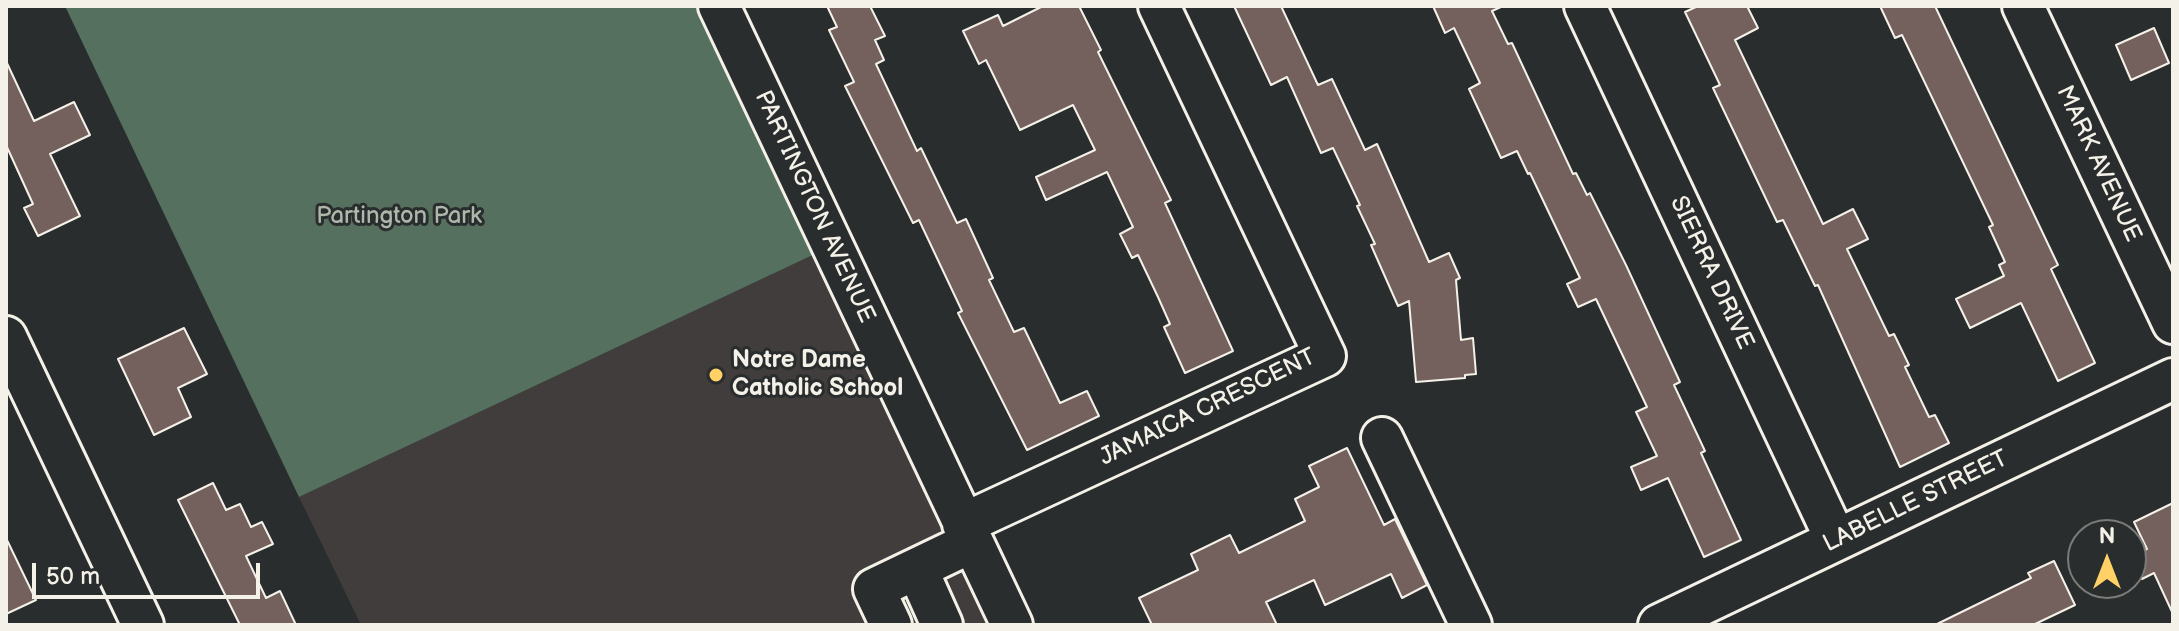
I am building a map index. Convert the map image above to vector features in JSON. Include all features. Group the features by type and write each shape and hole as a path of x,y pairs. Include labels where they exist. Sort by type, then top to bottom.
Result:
{"street":[{"name":"PARTINGTON AVENUE","path":"719,6 1012,625"},
{"name":"JAMAICA CRESCENT","path":"968,533 1325,356 1159,6"},
{"name":"SIERRA DRIVE","path":"1585,6 1836,540"},
{"name":"MARK AVENUE","path":"2023,6 2173,323"},
{"path":"6,337 143,625"},
{"name":"LABELLE STREET","path":"1659,625 2173,379"},
{"path":"1382,438 1471,625"},
{"path":"891,625 874,589 917,569 968,533"},
{"path":"917,569 942,625"}],"shaded area":[{"name":"Notre Dame Catholic School","path":"817,253 994,625 361,625 299,497"}],"green space":[{"name":"Partington Park","path":"65,6 700,6 817,253 299,497"}],"building":[{"path":"827,6 870,6 885,36 875,40 884,60 876,64 917,151 921,148 957,223 966,219 993,278 989,280 1014,332 1024,328 1060,403 1087,391 1099,416 1027,450 958,313 962,311 919,220 913,223 845,86 854,82 829,30 837,27"},
{"path":"1043,6 1079,6 1101,50 1098,52 1171,200 1165,203 1233,351 1185,373 1164,327 1170,324 1158,297 1138,255 1132,258 1120,234 1133,227 1107,172 1046,200 1036,177 1095,150 1073,105 1020,130 986,60 979,64 963,31 998,15 1003,26"},
{"path":"1234,6 1281,6 1318,85 1332,79 1365,150 1377,144 1429,262 1449,253 1460,278 1456,280 1461,340 1473,338 1476,374 1465,375 1465,378 1416,382 1409,301 1398,306 1371,245 1375,244 1357,206 1360,205 1333,148 1321,153 1287,77 1271,85"},
{"path":"1433,6 1503,6 1492,11 1508,44 1512,43 1573,174 1576,173 1587,195 1590,193 1626,265 1680,382 1674,385 1741,540 1704,557 1668,478 1641,490 1631,467 1657,456 1636,412 1647,407 1596,299 1578,307 1567,284 1580,278 1530,173 1517,151 1501,158 1469,89 1480,83 1454,28 1445,33"},
{"path":"1698,6 1747,6 1758,28 1735,40 1823,224 1853,209 1868,239 1847,249 1889,336 1894,334 1909,365 1905,367 1929,417 1935,415 1949,443 1900,467 1818,285 1815,286 1783,220 1777,222 1713,88 1720,85 1685,12"},
{"path":"1880,6 1935,6 2058,265 2051,269 2095,363 2058,381 2021,303 1970,328 1956,299 2004,276 1999,265 2005,262 1989,227 1993,225 1902,35 1895,38"},
{"path":"2154,28 2169,63 2131,80 2116,45"},
{"path":"6,61 34,121 74,102 90,135 50,154 80,216 38,236 24,208 33,204 6,145"},
{"path":"184,328 207,374 178,388 191,417 154,435 118,359"},
{"path":"1347,448 1384,525 1395,519 1427,585 1402,598 1391,574 1325,605 1314,580 1266,602 1277,625 1152,625 1139,598 1198,570 1191,554 1230,535 1239,553 1305,521 1295,499 1319,487 1309,466"},
{"path":"213,483 226,510 240,504 251,527 262,522 273,544 246,556 266,598 280,591 296,625 240,625 178,500"},
{"path":"2173,503 2173,614 2154,573 2147,576 2147,519 2140,519"},
{"path":"6,538 36,600 6,614"},
{"path":"2054,561 2067,588 2067,599 2072,599 2075,605 2033,625 1935,625 2031,578 2028,573"}],"place":[{"name":"Notre Dame Catholic School","path":"716,375"}]}
